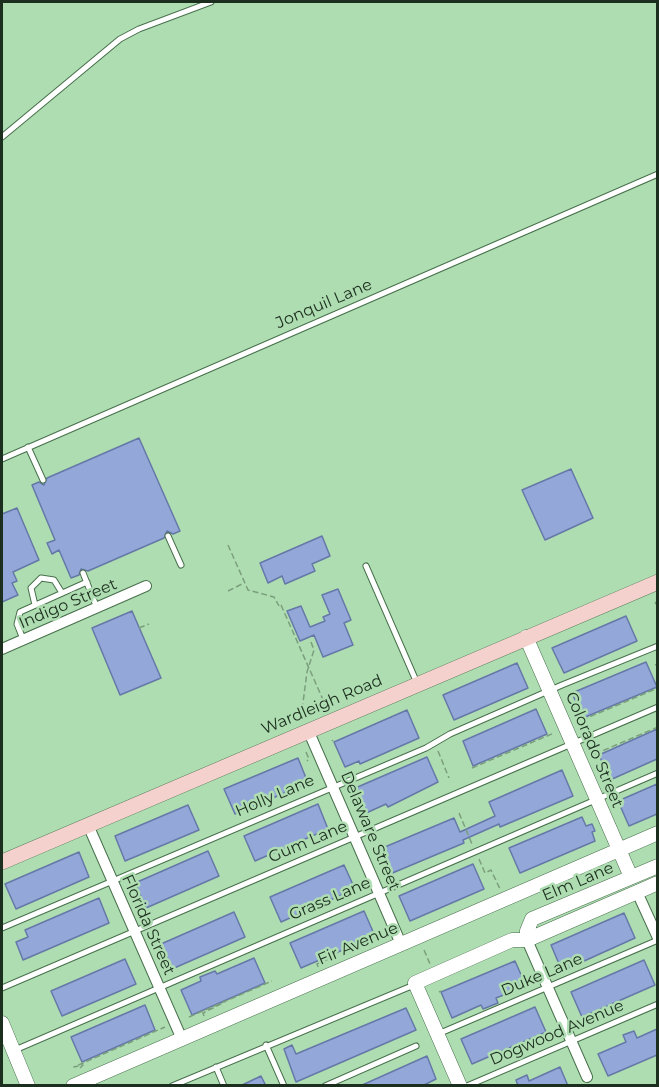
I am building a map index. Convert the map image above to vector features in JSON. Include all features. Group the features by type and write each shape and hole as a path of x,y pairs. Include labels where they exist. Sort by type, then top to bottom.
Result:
{"main road":[{"name":"Wardleigh Road","path":"2,862 88,825 305,724 417,683 657,582"}],"street":[{"name":"Indigo Street","path":"2,649 146,586"},
{"name":"Colorado Street","path":"526,637 631,877"},
{"name":"Delaware Street","path":"305,724 400,944"},
{"name":"Florida Street","path":"88,825 181,1037"},
{"name":"Fir Avenue","path":"73,1086 181,1037 657,833"},
{"name":"Elm Lane","path":"527,940 527,931 532,920 657,866"},
{"name":"Elm Lane","path":"415,983 512,940 527,940 657,883"},
{"path":"637,892 657,939"},
{"path":"527,940 587,1077"},
{"path":"415,983 460,1086"},
{"path":"2,1023 28,1086"}],"lane":[{"path":"2,137 120,39 139,29 211,2"},
{"name":"Jonquil Lane","path":"2,459 657,174"},
{"path":"28,447 43,480"},
{"path":"168,536 181,565"},
{"path":"366,567 417,683"},
{"path":"83,573 97,608"},
{"path":"35,605 31,588 41,578 54,580 62,593"},
{"path":"23,639 18,618 20,612 87,582"},
{"name":"Holly Lane","path":"2,928 426,748 450,734 657,646"},
{"name":"Gum Lane","path":"2,988 657,707"},
{"name":"Grass Lane","path":"13,1050 657,773"},
{"name":"Duke Lane","path":"437,1035 657,939"},
{"path":"172,1086 266,1045 411,988 415,983"},
{"name":"Dogwood Avenue","path":"467,1086 657,1004"},
{"path":"266,1045 284,1086"},
{"path":"325,1086 416,1046"},
{"path":"216,1067 224,1086"}],"path":[{"path":"228,545 248,590 274,597 280,605 328,712"},
{"path":"228,591 245,583"},
{"path":"655,602 657,607"},
{"path":"139,628 149,624"},
{"path":"305,724 309,666 314,650 311,642"},
{"path":"582,720 657,688"},
{"path":"595,754 657,727"},
{"path":"472,768 550,734"},
{"path":"437,749 449,778"},
{"path":"306,752 309,759 307,761"},
{"path":"459,813 472,843"},
{"path":"478,858 485,873 491,870 504,899"},
{"path":"424,950 431,968"},
{"path":"317,964 335,954"},
{"path":"189,1017 272,981"},
{"path":"203,1013 225,1004 225,1001"},
{"path":"80,1068 83,1065 74,1067 168,1025"}],"building":[{"path":"139,438 180,531 173,534 167,531 164,538 88,571 81,569 79,575 71,578 59,550 52,554 47,543 55,540 32,485 39,482 44,485 47,478"},
{"path":"571,469 593,518 545,540 522,490"},
{"path":"17,508 39,560 13,572 17,581 12,583 18,595 2,602 2,514"},
{"path":"322,536 330,556 312,564 315,571 285,584 282,576 268,583 260,563"},
{"path":"338,589 351,620 344,623 353,645 323,657 314,635 300,641 287,611 301,606 310,627 325,621 323,617 330,614 322,595"},
{"path":"132,611 161,678 120,695 92,628"},
{"path":"626,616 637,641 564,673 552,648"},
{"path":"646,662 657,687 583,718 572,693"},
{"path":"517,663 528,688 454,720 443,695"},
{"path":"536,709 547,734 473,766 463,741"},
{"path":"407,710 419,738 360,764 359,761 345,767 334,742"},
{"path":"657,729 657,759 610,780 599,755"},
{"path":"427,757 438,782 388,807 386,804 364,814 353,789"},
{"path":"298,758 308,783 235,814 224,789"},
{"path":"562,770 573,796 500,827 499,824 463,840 464,843 390,874 380,849 454,818 460,832 495,816 489,802"},
{"path":"657,784 657,814 629,826 618,801"},
{"path":"318,804 328,829 255,861 244,836"},
{"path":"188,805 199,830 125,861 115,836"},
{"path":"582,817 586,826 592,824 595,841 520,873 509,848"},
{"path":"208,851 219,876 146,908 135,883"},
{"path":"79,852 89,877 16,909 5,884"},
{"path":"473,864 484,889 410,921 399,896"},
{"path":"344,865 355,889 281,922 270,897"},
{"path":"99,898 109,923 23,960 16,942 28,937 25,930"},
{"path":"364,911 375,936 301,968 290,943"},
{"path":"234,912 245,937 172,969 161,944"},
{"path":"624,913 635,938 562,971 551,945"},
{"path":"254,958 265,983 192,1015 181,990 201,981 200,977 215,971 217,974"},
{"path":"125,959 136,984 62,1016 51,991"},
{"path":"644,960 655,985 582,1017 571,992"},
{"path":"515,961 526,986 496,998 498,1003 483,1009 481,1005 452,1018 441,992"},
{"path":"145,1005 155,1030 82,1062 71,1037"},
{"path":"535,1007 546,1032 472,1064 461,1039"},
{"path":"406,1008 416,1030 296,1082 284,1049 292,1045 296,1054"},
{"path":"657,1029 657,1055 608,1076 598,1054 626,1042 623,1035 634,1031 637,1038"},
{"path":"427,1056 436,1079 422,1086 360,1086"},
{"path":"560,1067 568,1086 518,1086 516,1080 527,1075 529,1081"},
{"path":"261,1076 266,1086 240,1086"}]}
